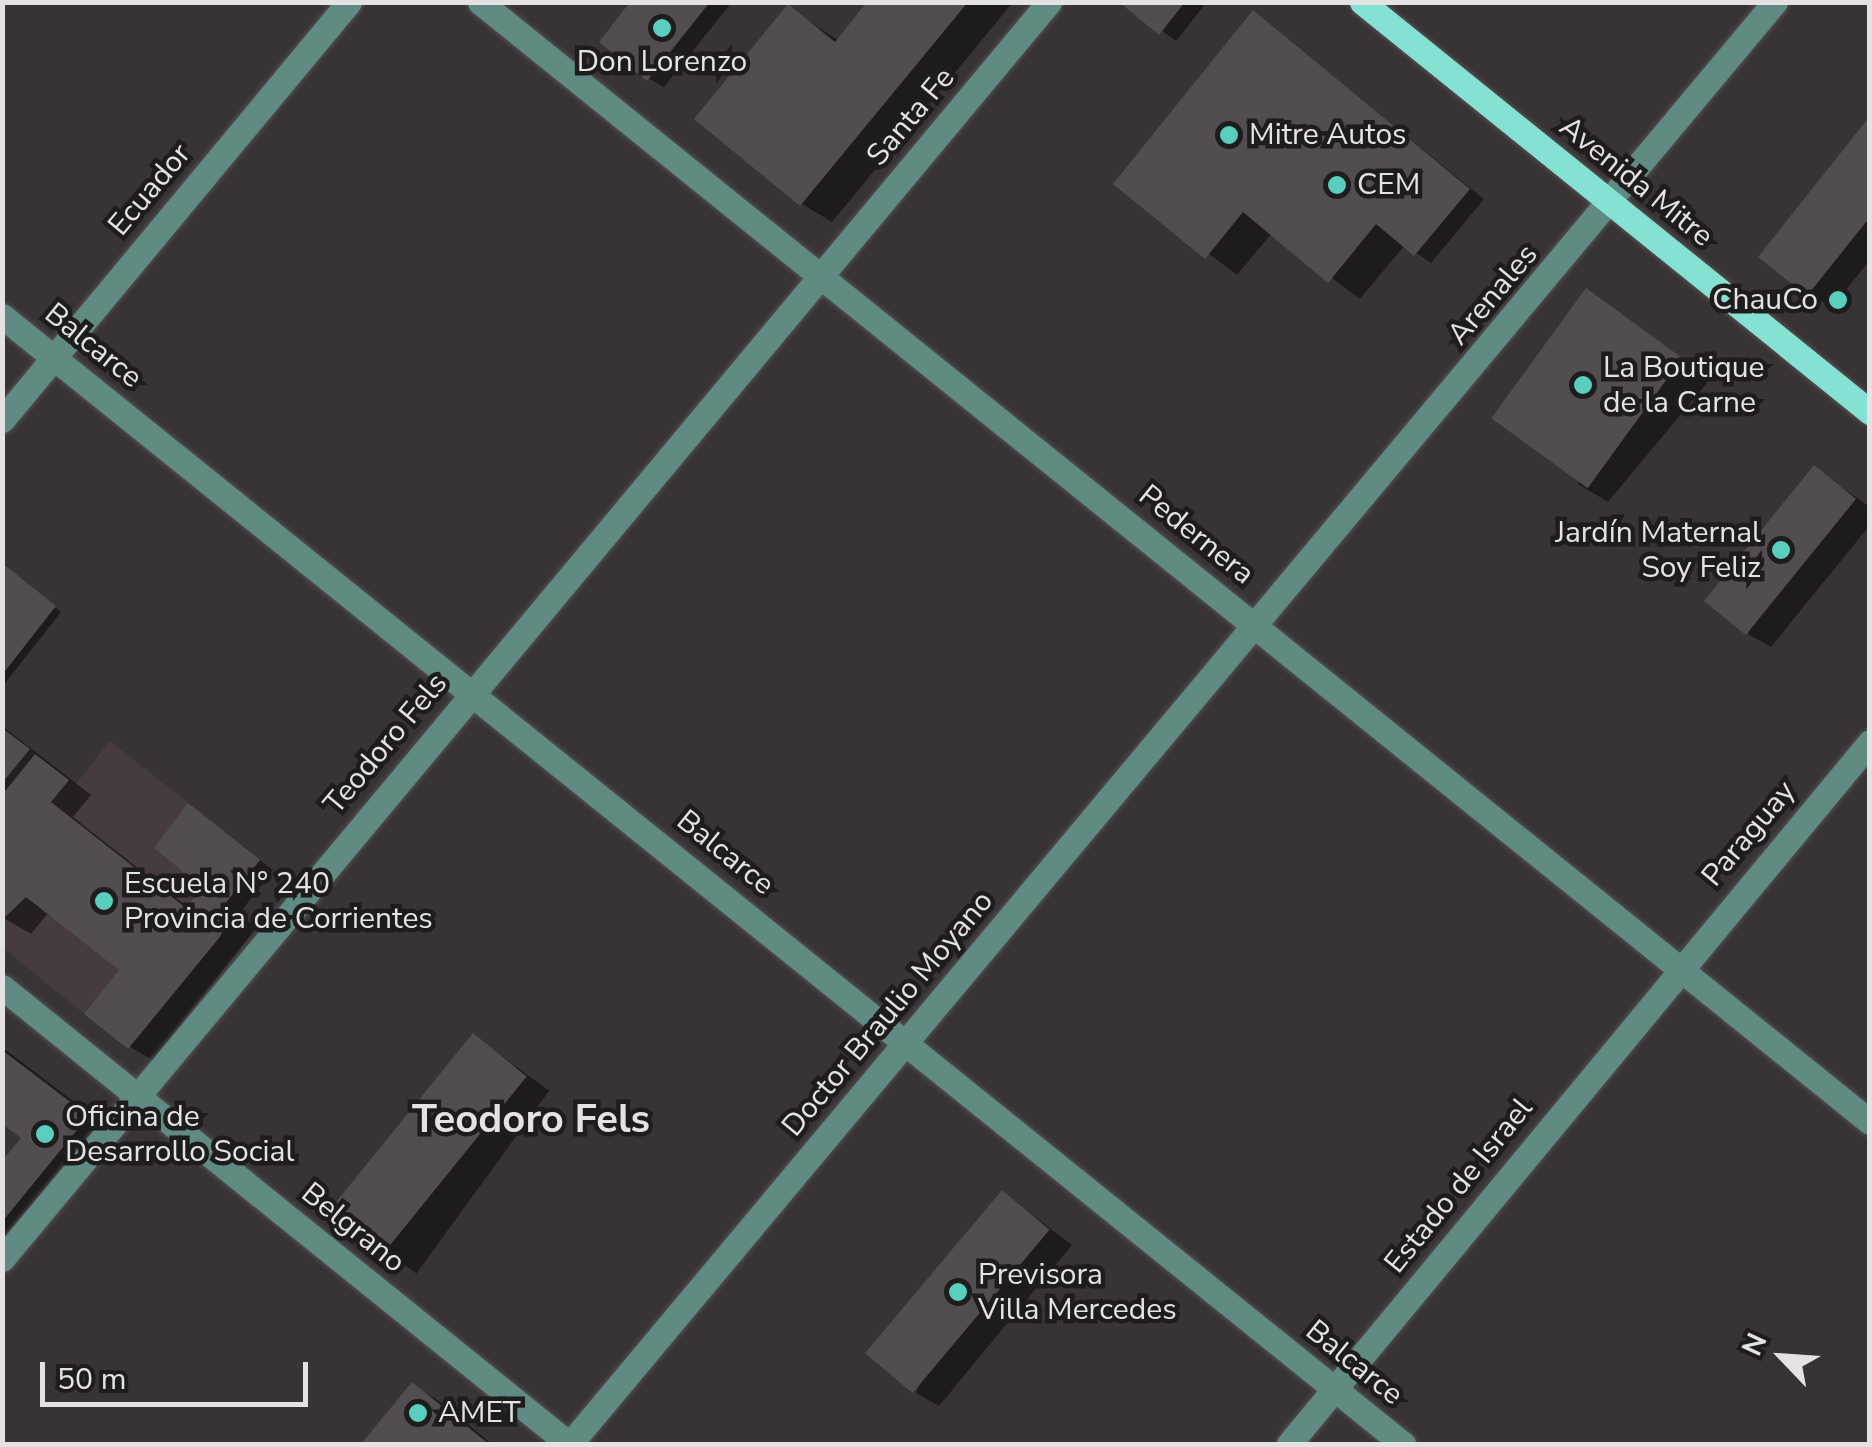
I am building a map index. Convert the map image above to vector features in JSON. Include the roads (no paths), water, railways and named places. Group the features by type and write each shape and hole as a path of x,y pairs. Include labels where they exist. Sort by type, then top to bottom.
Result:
{"main road":[{"name":"Avenida Mitre","path":"1362,2 1870,412"}],"street":[{"name":"Ecuador","path":"2,420 349,2"},
{"name":"Pedernera","path":"480,2 822,273 1870,1122"},
{"name":"Santa Fe","path":"822,273 1049,2"},
{"name":"Arenales","path":"1256,626 1612,204 1775,2"},
{"name":"Teodoro Fels","path":"2,1259 822,273"},
{"name":"Balcarce","path":"2,316 474,690 1403,1444"},
{"name":"Doctor Braulio Moyano","path":"570,1444 1256,626"},
{"name":"Paraguay","path":"1679,968 1870,742"},
{"name":"Estado de Israel","path":"1289,1444 1679,968"},
{"name":"Belgrano","path":"2,987 570,1444"}],"place":[{"name":"Don Lorenzo","path":"662,28"},
{"name":"Mitre Autos","path":"1229,135"},
{"name":"CEM","path":"1337,185"},
{"name":"ChauCo","path":"1838,300"},
{"name":"La Boutique de la Carne","path":"1583,385"},
{"name":"Jardín Maternal Soy Feliz","path":"1781,550"},
{"name":"Escuela N° 240 Provincia de Corrientes","path":"104,901"},
{"name":"Oficina de Desarrollo Social","path":"45,1134"},
{"name":"Previsora Villa Mercedes","path":"958,1292"},
{"name":"AMET","path":"418,1413"}],"district":[{"name":"Teodoro Fels","path":"531,1119"}]}
